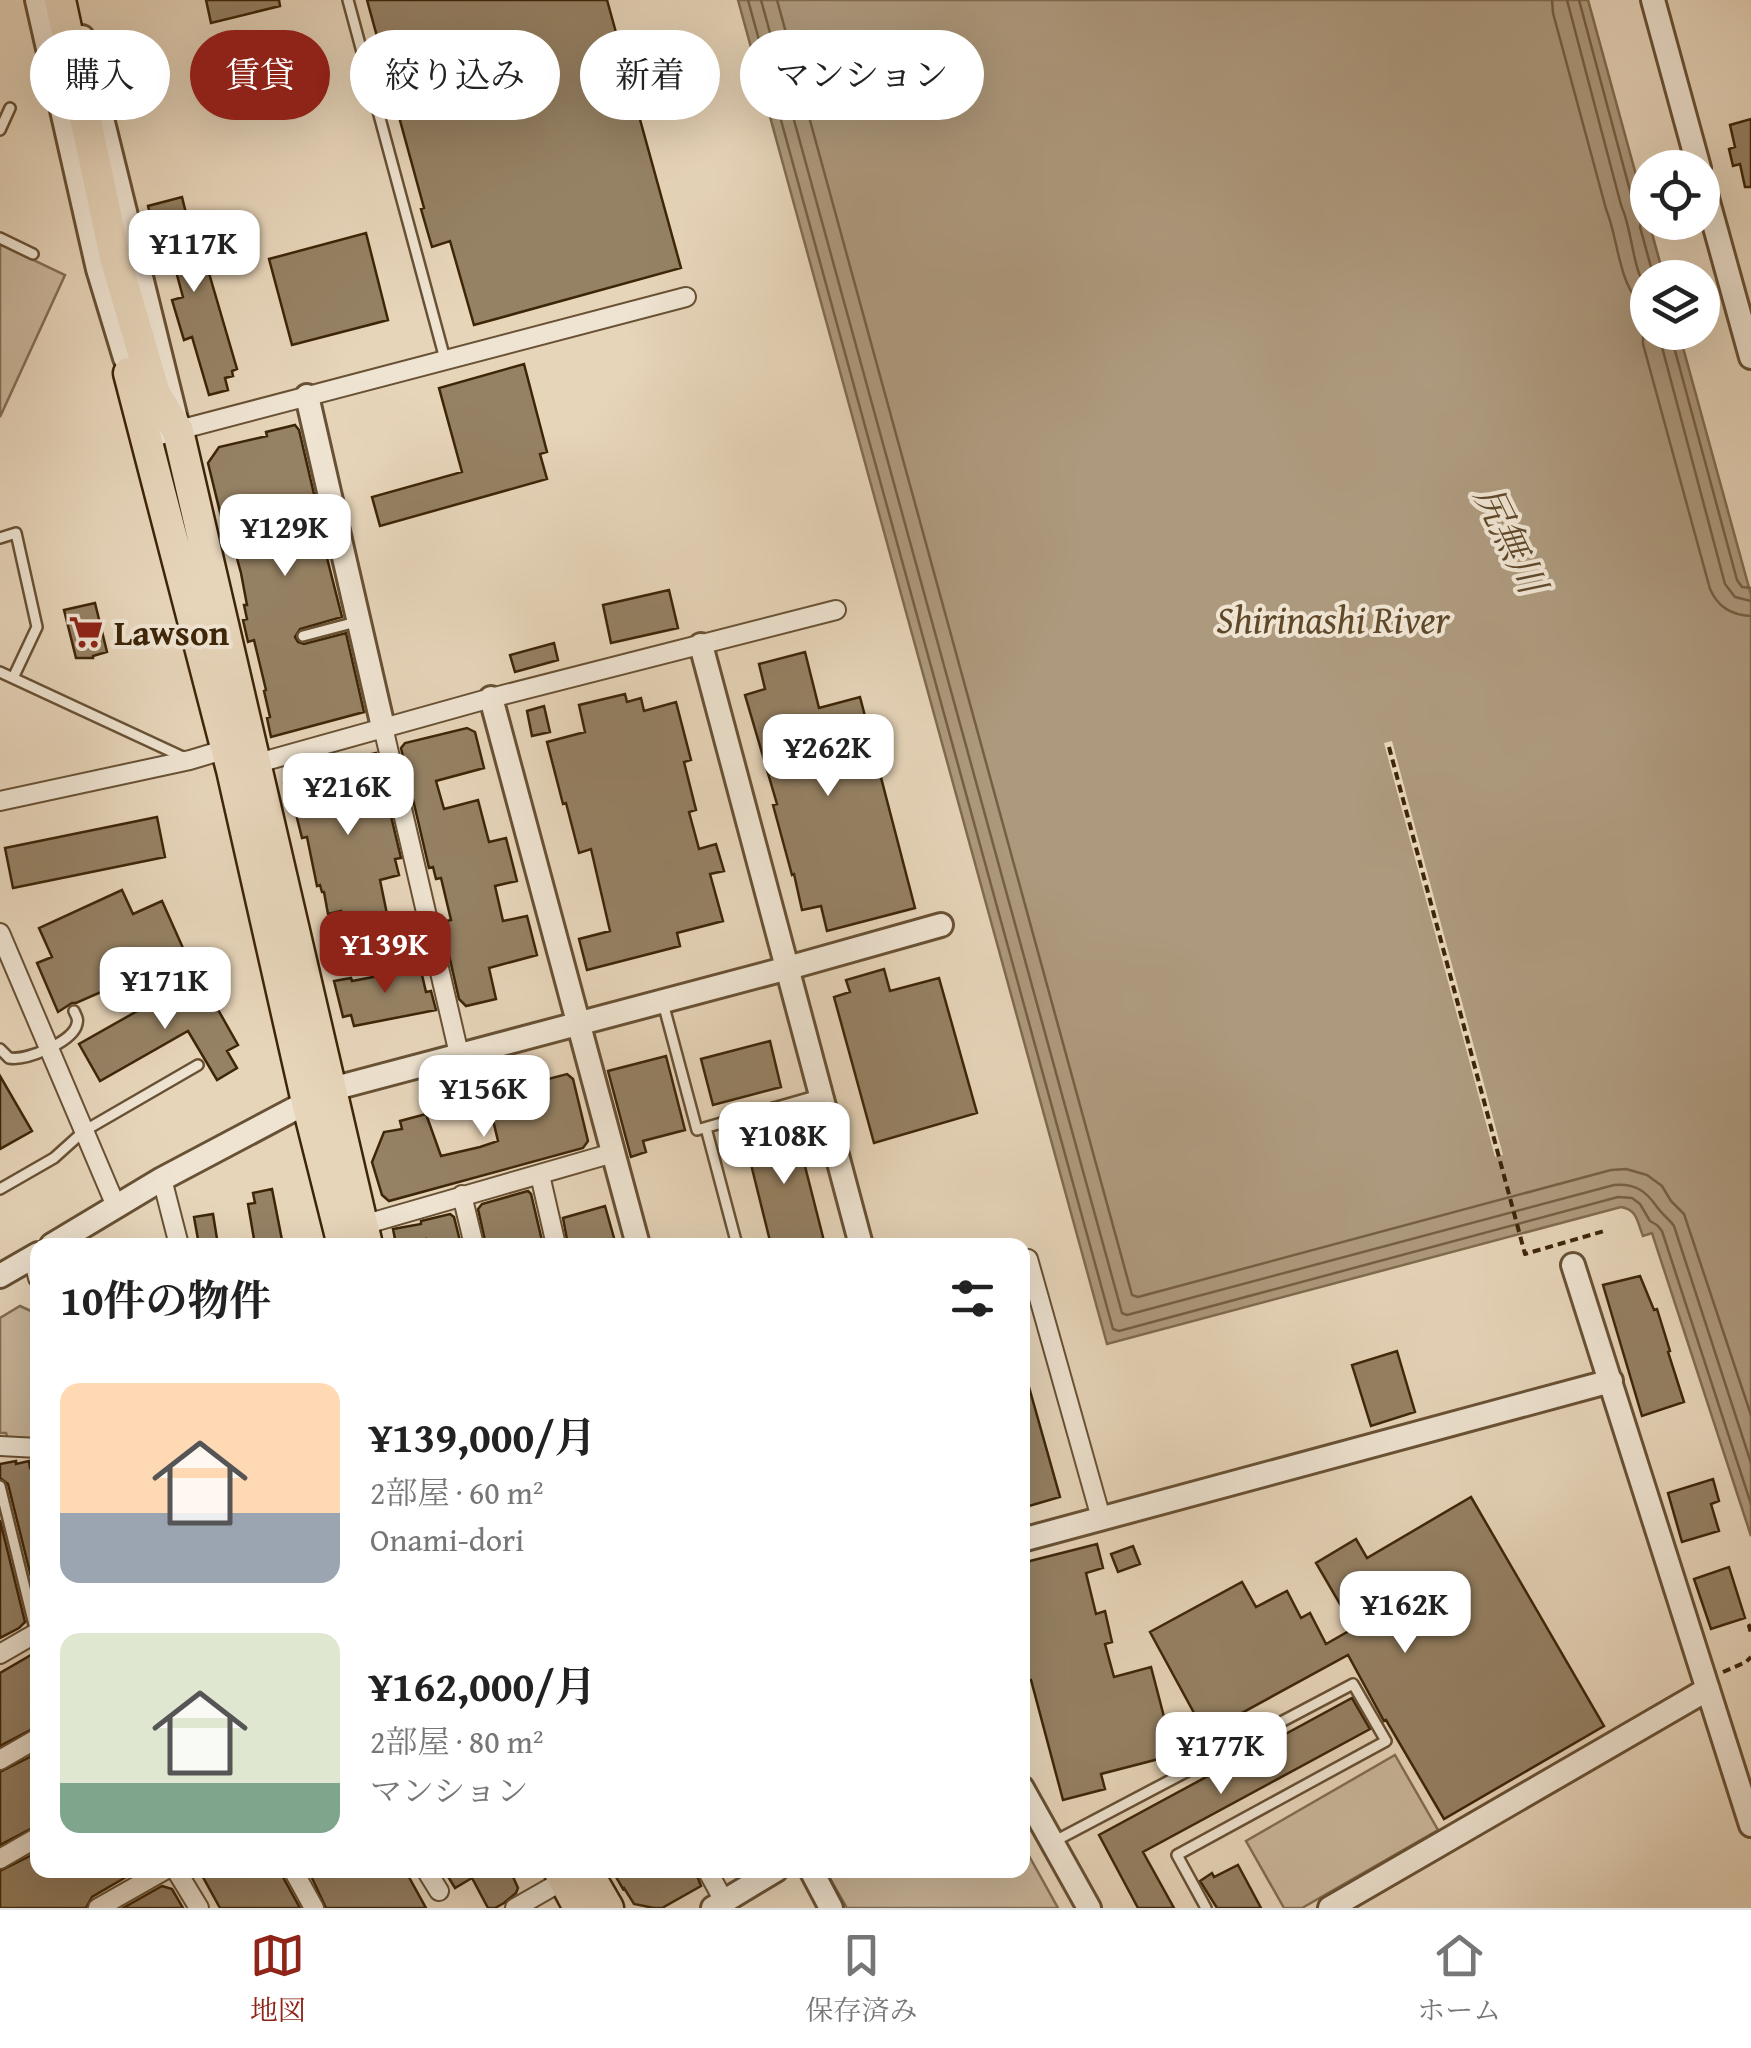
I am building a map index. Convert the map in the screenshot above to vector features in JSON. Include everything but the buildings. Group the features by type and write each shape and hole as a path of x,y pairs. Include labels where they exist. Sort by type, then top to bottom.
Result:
{"main road":[{"path":"60,0 115,257 154,394 178,431 241,756 320,1095 358,1238"},
{"path":"129,306 125,358 178,568 241,756"},
{"path":"571,1878 579,1908"},
{"path":"575,1878 608,1908"}],"street":[{"path":"36,0 98,269 125,358"},
{"path":"73,0 178,431"},
{"path":"1653,0 1694,150"},
{"path":"1719,240 1751,356"},
{"path":"148,438 686,296"},
{"path":"306,396 459,1054"},
{"path":"0,801 190,760 241,756 383,728 836,610"},
{"path":"700,646 859,1238"},
{"path":"491,698 636,1238"},
{"path":"69,1238 162,1179 320,1095 941,925"},
{"path":"0,933 116,1206"},
{"path":"358,1238 462,1195 613,1153"},
{"path":"540,1175 554,1238"},
{"path":"162,1179 177,1238"},
{"path":"462,1195 472,1238"},
{"path":"0,1276 30,1262"},
{"path":"1572,1265 1751,1825"},
{"path":"1030,1267 1101,1518"},
{"path":"1030,1538 1610,1381"},
{"path":"0,1446 30,1448"},
{"path":"0,1654 30,1636"},
{"path":"1330,1908 1706,1684"},
{"path":"0,1760 30,1743"},
{"path":"1030,1802 1089,1908"},
{"path":"0,1859 30,1842"},
{"path":"98,1908 151,1878"},
{"path":"181,1878 199,1908"},
{"path":"297,1878 314,1908"},
{"path":"430,1878 438,1892"},
{"path":"515,1908 562,1878"},
{"path":"710,1878 718,1905 763,1878"},
{"path":"815,1878 832,1908"}],"lane":[{"path":"348,0 445,359"},
{"path":"0,130 10,108"},
{"path":"0,238 33,254"},
{"path":"0,538 16,533 37,627 14,678"},
{"path":"303,636 359,621"},
{"path":"0,672 190,760"},
{"path":"662,1000 697,1130 821,1094"},
{"path":"0,1049 16,1060 49,1047 72,1033 78,1019 74,1011"},
{"path":"0,1189 54,1158 84,1131 198,1066"},
{"path":"706,1128 736,1238"},
{"path":"0,1486 30,1604"},
{"path":"1053,1842 1353,1684 1386,1741 1177,1855 1206,1908"}],"path":[{"path":"1389,747 1525,1254 1604,1231"},
{"path":"1751,1625 1751,1633"},
{"path":"1706,1684 1751,1657"}],"shaded area":[{"path":"0,244 65,275 0,417"},
{"path":"20,1306 30,1311 30,1442 9,1441 6,1433 0,1433 0,1318"},
{"path":"1395,1755 1438,1830 1302,1908 1284,1908 1246,1841"},
{"path":"1030,1858 1058,1908 847,1908 830,1878 1030,1878"}],"water":[{"name":"Shirinashi River","path":"738,0 1588,0 1630,153 1630,240 1654,240 1659,260 1630,260 1630,350 1684,350 1751,595 1751,1536 1652,1233 1643,1236 1636,1217 1621,1207 1107,1344 771,120 984,120 984,30 746,30"}],"pier":[{"path":"1392,741 1503,1155 1495,1157 1384,743"}],"place":[{"name":"Lawson","path":"86,632"}],"water label":[{"name":"尻無川","path":"1511,539"}]}
